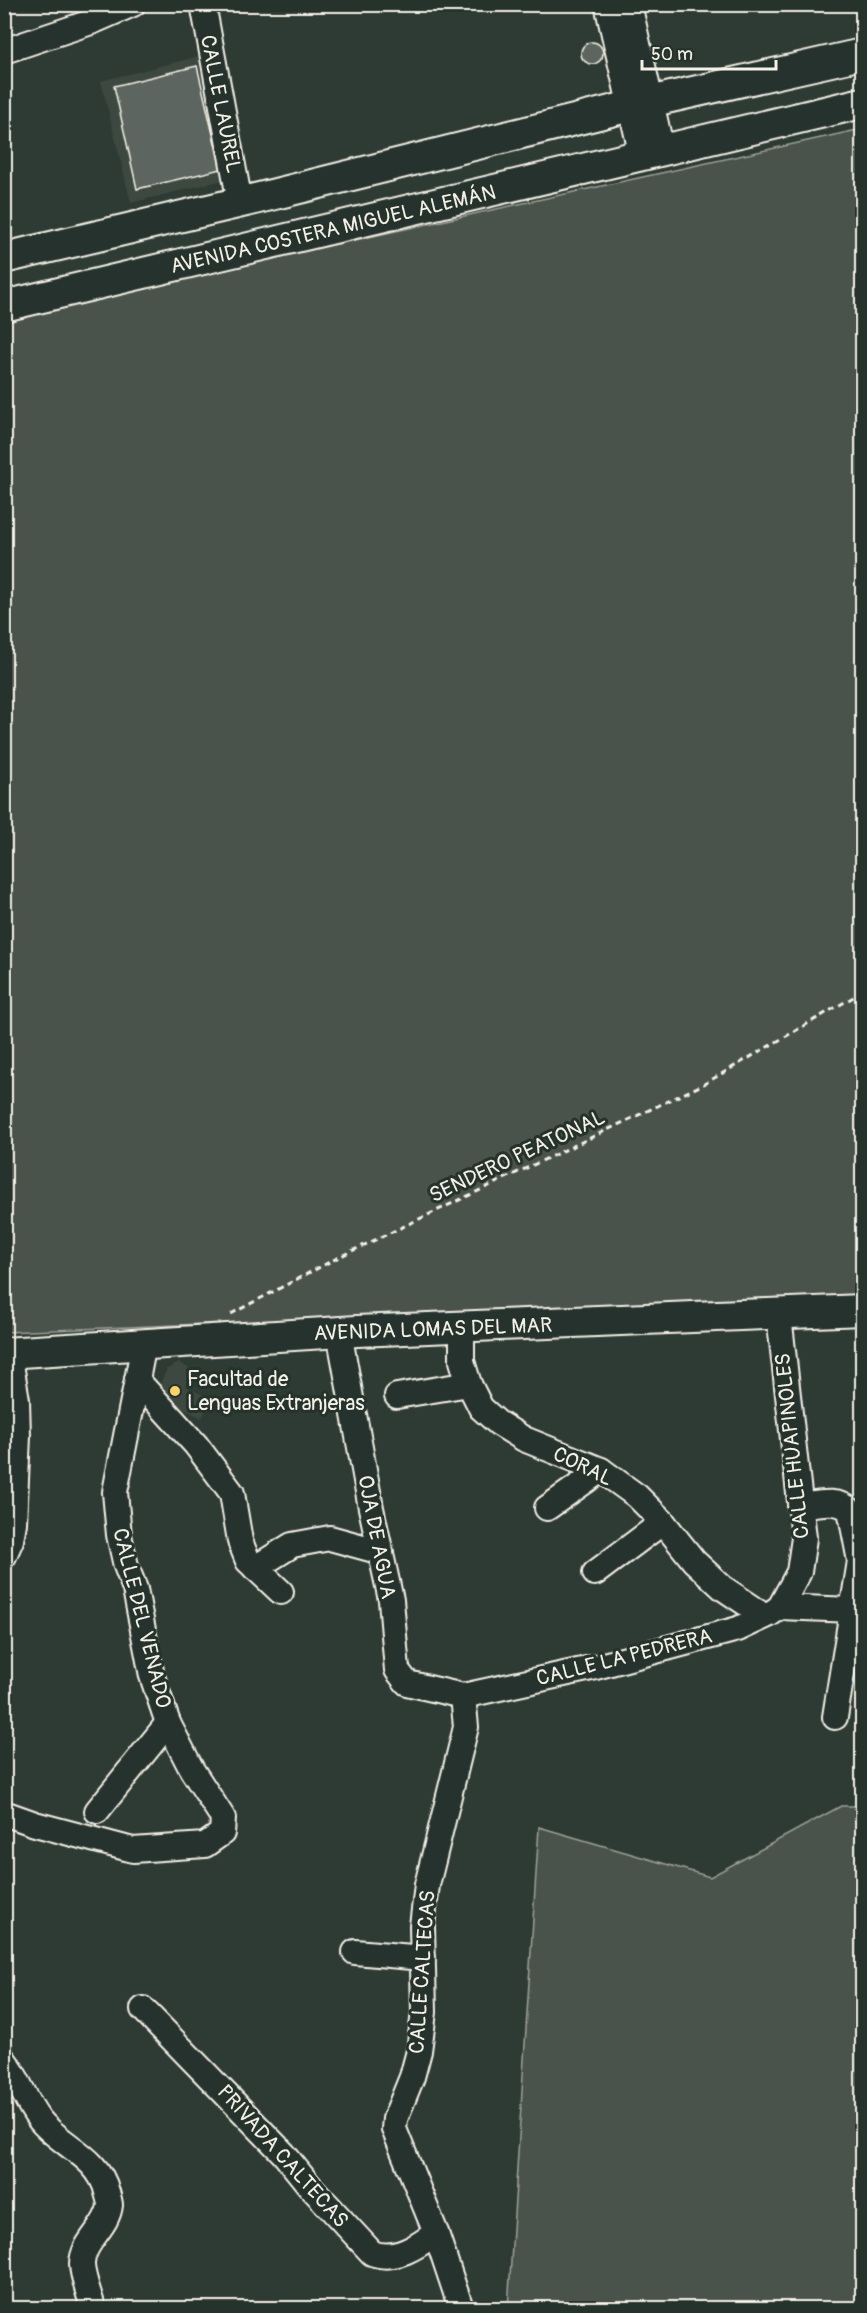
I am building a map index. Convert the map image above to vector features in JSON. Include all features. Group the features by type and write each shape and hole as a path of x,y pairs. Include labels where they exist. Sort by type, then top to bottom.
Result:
{"main road":[{"path":"4,258 240,203 641,104 862,54"},
{"name":"AVENIDA COSTERA MIGUEL ALEMÁN","path":"4,306 862,103"},
{"name":"AVENIDA LOMAS DEL MAR","path":"7,1353 339,1332 862,1310"}],"street":[{"path":"4,51 94,21 133,4"},
{"name":"CALLE LAUREL","path":"202,4 240,203"},
{"path":"607,4 641,104"},
{"path":"629,4 641,104 652,153"},
{"name":"CALLE HUAPINOLES","path":"772,1611 799,1572 804,1538 778,1315"},
{"name":"CORAL","path":"462,1327 462,1361 469,1384 481,1408 498,1423 524,1439 601,1470 637,1496 663,1522 694,1561 723,1588 772,1611"},
{"name":"OJA DE AGUA","path":"339,1332 391,1600 397,1670 407,1683 463,1696"},
{"name":"CALLE DEL VENADO","path":"4,1813 35,1824 133,1850 204,1845 222,1833 223,1818 192,1770 168,1722 152,1676 135,1589 126,1566 119,1535 115,1492 144,1344"},
{"path":"4,1556 11,1540 14,1523 18,1436 17,1400 7,1353"},
{"path":"137,1380 196,1445 232,1493 240,1541 248,1561 281,1592"},
{"path":"397,1396 469,1384"},
{"path":"547,1508 601,1470"},
{"path":"800,1506 837,1502 844,1504 850,1510 860,1561 835,1717"},
{"path":"595,1573 663,1522"},
{"path":"255,1568 292,1545 330,1538 381,1552"},
{"path":"772,1611 852,1610"},
{"name":"CALLE LA PEDRERA","path":"463,1696 596,1666 738,1629 772,1611"},
{"name":"CALLE CALTECAS","path":"461,2308 436,2232 394,2129 395,2119 412,2077 419,2051 424,2012 422,1926 427,1885 466,1727 463,1696"},
{"path":"97,1811 168,1722"},
{"path":"356,1952 423,1958"},
{"name":"PRIVADA CALTECAS","path":"143,2009 284,2154 309,2186 372,2253 380,2256 414,2249 436,2232"},
{"path":"4,2060 14,2072 29,2105 41,2122 94,2165 106,2184 110,2205 82,2264 93,2308"}],"path":[{"name":"SENDERO PEATONAL","path":"222,1319 339,1257 704,1084 862,992"}],"shaded area":[{"path":"200,56 231,178 131,203 101,81"},
{"path":"862,129 862,1297 5,1332 4,317"},
{"name":"Facultad de Lenguas Extranjeras","path":"179,1363 192,1370 185,1386 211,1399 202,1418 155,1395 167,1369"},
{"path":"841,1806 862,1806 862,2308 508,2308 539,1827 710,1877"}],"building":[{"path":"588,42 596,42 603,49 603,57 596,64 588,64 581,57 581,49"},
{"path":"197,66 221,169 137,189 114,86"}],"place":[{"name":"Facultad de Lenguas Extranjeras","path":"175,1391"}]}
